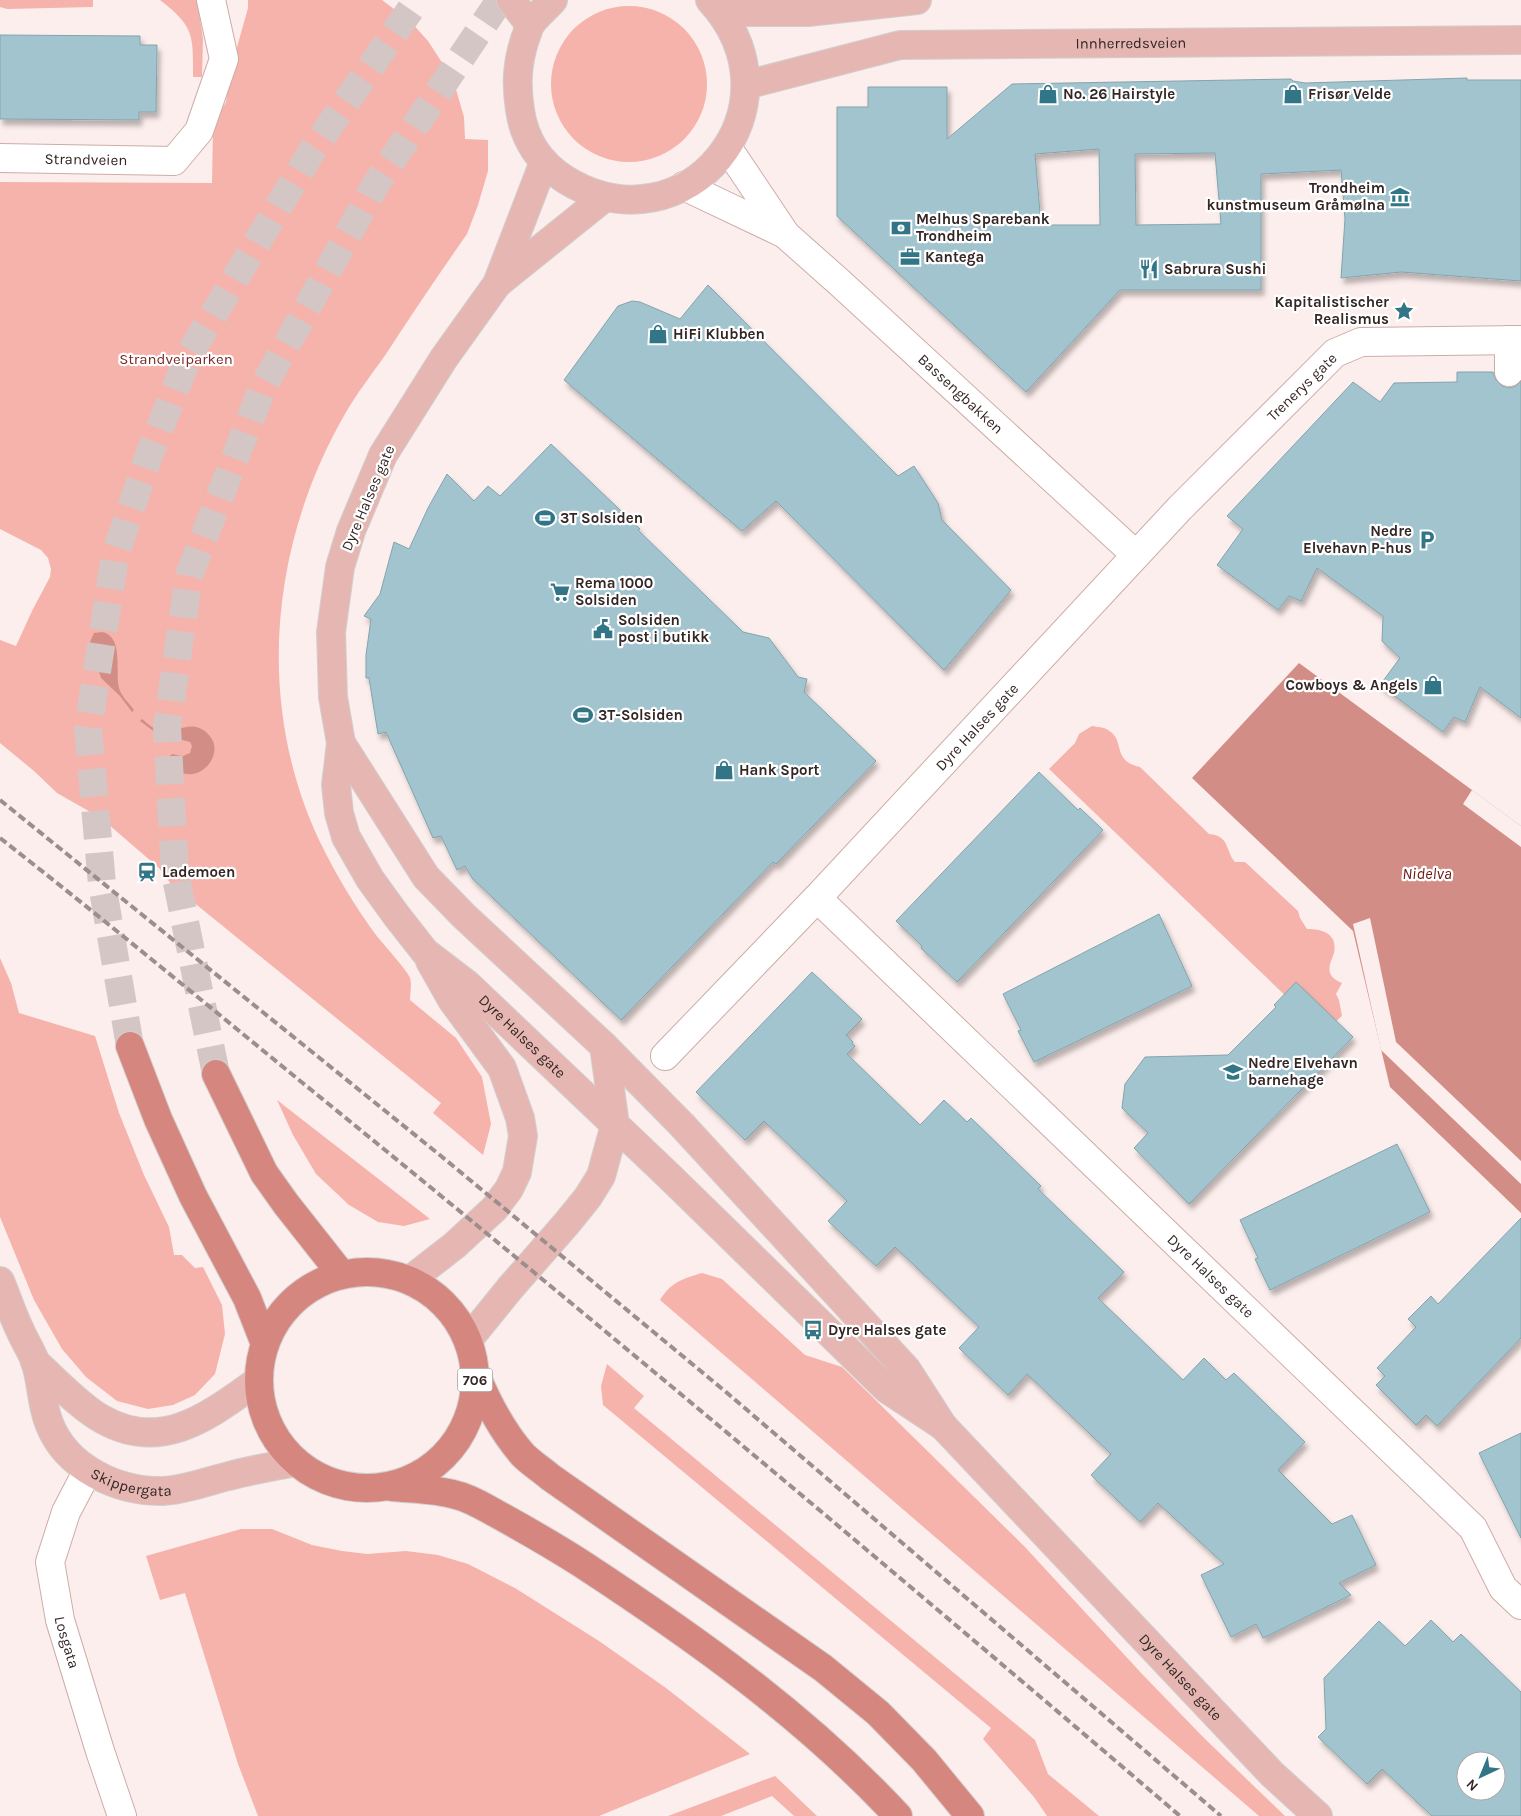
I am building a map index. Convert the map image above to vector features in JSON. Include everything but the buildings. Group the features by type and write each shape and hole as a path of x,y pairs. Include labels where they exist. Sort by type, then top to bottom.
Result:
{"highway":[{"path":"130,1046 193,1196 247,1298 265,1344"},
{"path":"216,1074 264,1173 342,1275"},
{"name":"706","path":"476,1374 475,1396 469,1418 459,1438 445,1455 428,1470 409,1480 388,1486 369,1488 349,1487 330,1482 296,1462 280,1445 269,1425 261,1403 259,1380 260,1362 265,1344 274,1324 297,1297 322,1281 342,1275 376,1272 410,1280 428,1291 445,1305 458,1321 468,1340 476,1374 489,1406 524,1456 550,1477 823,1668 878,1713 924,1760 970,1816"},
{"name":"706","path":"388,1486 456,1495 480,1505 517,1525 636,1599 712,1652 779,1704 832,1750 898,1816"}],"main road":[{"path":"511,0 530,25"},
{"path":"553,0 530,25 519,59 517,91 522,127 531,145 544,162 557,174 578,187 604,197 626,200 668,193 684,186 707,171 727,147 737,128 744,108 746,85 742,51 737,38 716,6"},
{"path":"716,6 808,12 917,0"},
{"name":"Innherredsveien","path":"746,85 900,45 1521,40"},
{"name":"Dyre Halses gate","path":"544,162 497,284 444,358 383,455 351,531 340,567 331,632 333,697 340,743 336,785 346,837 370,879 425,952 468,985 668,1175 887,1389 943,1426"},
{"name":"Dyre Halses gate","path":"497,284 604,197"},
{"name":"Dyre Halses gate","path":"340,743 426,877 464,916 604,1046 682,1125 907,1370 943,1426 1272,1774 1318,1816"},
{"path":"410,1280 475,1228 499,1202 509,1189 517,1172 523,1136 520,1118 502,1068 452,1000 425,952"},
{"path":"468,1340 510,1287 588,1197 600,1176 615,1125 604,1046"},
{"name":"Skippergata","path":"0,1281 19,1329 35,1362 44,1408 50,1425 58,1440 88,1470 128,1487 164,1491 253,1469 296,1462"},
{"name":"Skippergata","path":"35,1362 101,1419 119,1427 138,1432 159,1432 195,1422 218,1409 259,1380"}],"street":[{"name":"Strandveien","path":"0,158 174,161 199,131 224,59 211,0"},
{"name":"Bassengbakken","path":"727,147 786,235 840,282 1136,555"},
{"name":"Bassengbakken","path":"684,186 786,235"},
{"name":"Trenerys gate","path":"1136,555 1335,352 1361,342 1515,340"},
{"path":"1509,372 1515,340"},
{"name":"Dyre Halses gate","path":"665,1056 816,898 1136,555"},
{"name":"Dyre Halses gate","path":"816,898 1473,1528 1504,1588 1521,1605"},
{"name":"Losgata","path":"88,1470 66,1512 50,1562 60,1620 122,1816"}],"green space":[{"path":"0,0 93,0 93,7 7,9 0,7"},
{"path":"160,0 197,0 203,38 202,77 193,77 192,42 186,25"},
{"name":"Strandveiparken","path":"248,0 382,0 410,21 428,41 443,64 455,86 464,117 465,139 488,140 488,171 467,234 354,399 320,464 300,516 287,570 280,624 279,679 286,734 299,788 325,852 345,889 368,924 408,974 411,983 410,1000 456,1038 482,1077 491,1124 483,1155 433,1113 441,1103 171,884 159,868 101,818 57,793 0,743 0,640 16,646 50,577 51,569 48,558 41,550 0,529 0,182 212,183 213,129 216,119 226,102 230,72 248,8"},
{"path":"629,6 659,12 672,19 684,29 694,41 701,54 707,84 701,114 694,127 684,139 672,149 659,156 629,162 599,156 586,149 574,139 564,127 557,114 551,84 557,54 564,41 574,29 586,19 599,12"},
{"path":"1092,726 1105,728 1113,734 1117,739 1125,760 1140,767 1209,834 1221,838 1235,862 1245,862 1298,911 1307,929 1319,930 1331,937 1335,947 1330,970 1333,978 1342,983 1336,994 1342,1016 1326,1030 1317,1026 1049,769 1075,743 1079,734"},
{"path":"0,958 11,983 19,1013 95,1036 119,1113 144,1175 169,1227 174,1255 182,1255 195,1268 203,1267 222,1305 225,1334 215,1374 195,1395 173,1405 148,1409 117,1401 86,1377 62,1349 34,1300 0,1217"},
{"path":"277,1100 430,1219 404,1226 378,1222 349,1205 316,1174 293,1135"},
{"path":"702,1273 722,1279 805,1355 842,1367 1024,1546 1143,1675 1205,1739 1285,1816 1259,1816 660,1300 673,1285"},
{"path":"607,1364 644,1396 634,1408 1035,1740 1048,1774 1099,1816 1047,1816 1034,1797 983,1739 991,1728 603,1405 601,1386"},
{"path":"241,1529 272,1529 312,1545 342,1551 367,1554 406,1551 438,1555 468,1564 515,1588 599,1641 666,1688 750,1754 599,1816 258,1816 238,1764 185,1593 160,1600 146,1556"},
{"path":"775,1776 817,1816 794,1816 772,1796 721,1816 668,1816"}],"water":[{"path":"102,632 109,635 116,647 119,688 123,697 134,710 132,712 120,696 101,678 90,642 94,633"},
{"name":"Nidelva","path":"1299,663 1521,826 1521,1213 1390,1087 1353,931 1192,778"},
{"path":"142,719 153,728 161,731 185,727 197,727 203,730 213,741 214,753 209,764 205,769 193,774 181,773 174,769 165,761 172,754 183,756 190,753 192,746 190,742 156,733 140,721"}],"pier":[{"path":"1472,790 1521,826 1521,847 1463,804"},
{"path":"1370,918 1396,1042 1521,1161 1521,1184 1381,1050 1353,924"}],"tunnel":[{"path":"130,1046 102,884 88,729 115,556 149,455 189,355 312,151 417,0"},
{"path":"216,1074 175,873 167,727 189,575 263,387 376,184 500,0"}],"railway":[{"path":"0,800 441,1156 726,1392 1221,1816"},
{"path":"0,838 150,958 632,1353 1180,1816"}],"place":[{"name":"No. 26 Hairstyle","path":"1048,94"},
{"name":"Frisør Velde","path":"1293,94"},
{"name":"Trondheim kunstmuseum Gråmølna","path":"1400,197"},
{"name":"Melhus Sparebank Trondheim","path":"901,228"},
{"name":"Kantega","path":"910,257"},
{"name":"Sabrura Sushi","path":"1149,269"},
{"name":"Kapitalistischer Realismus","path":"1404,311"},
{"name":"HiFi Klubben","path":"658,334"},
{"name":"3T Solsiden","path":"545,518"},
{"name":"Nedre Elvehavn P-hus","path":"1427,540"},
{"name":"Rema 1000 Solsiden","path":"560,592"},
{"name":"Solsiden post i butikk","path":"603,629"},
{"name":"Cowboys & Angels","path":"1433,685"},
{"name":"3T-Solsiden","path":"583,715"},
{"name":"Hank Sport","path":"724,770"},
{"name":"Lademoen","path":"147,872"},
{"name":"Nedre Elvehavn barnehage","path":"1233,1072"},
{"name":"Dyre Halses gate","path":"813,1330"}]}
